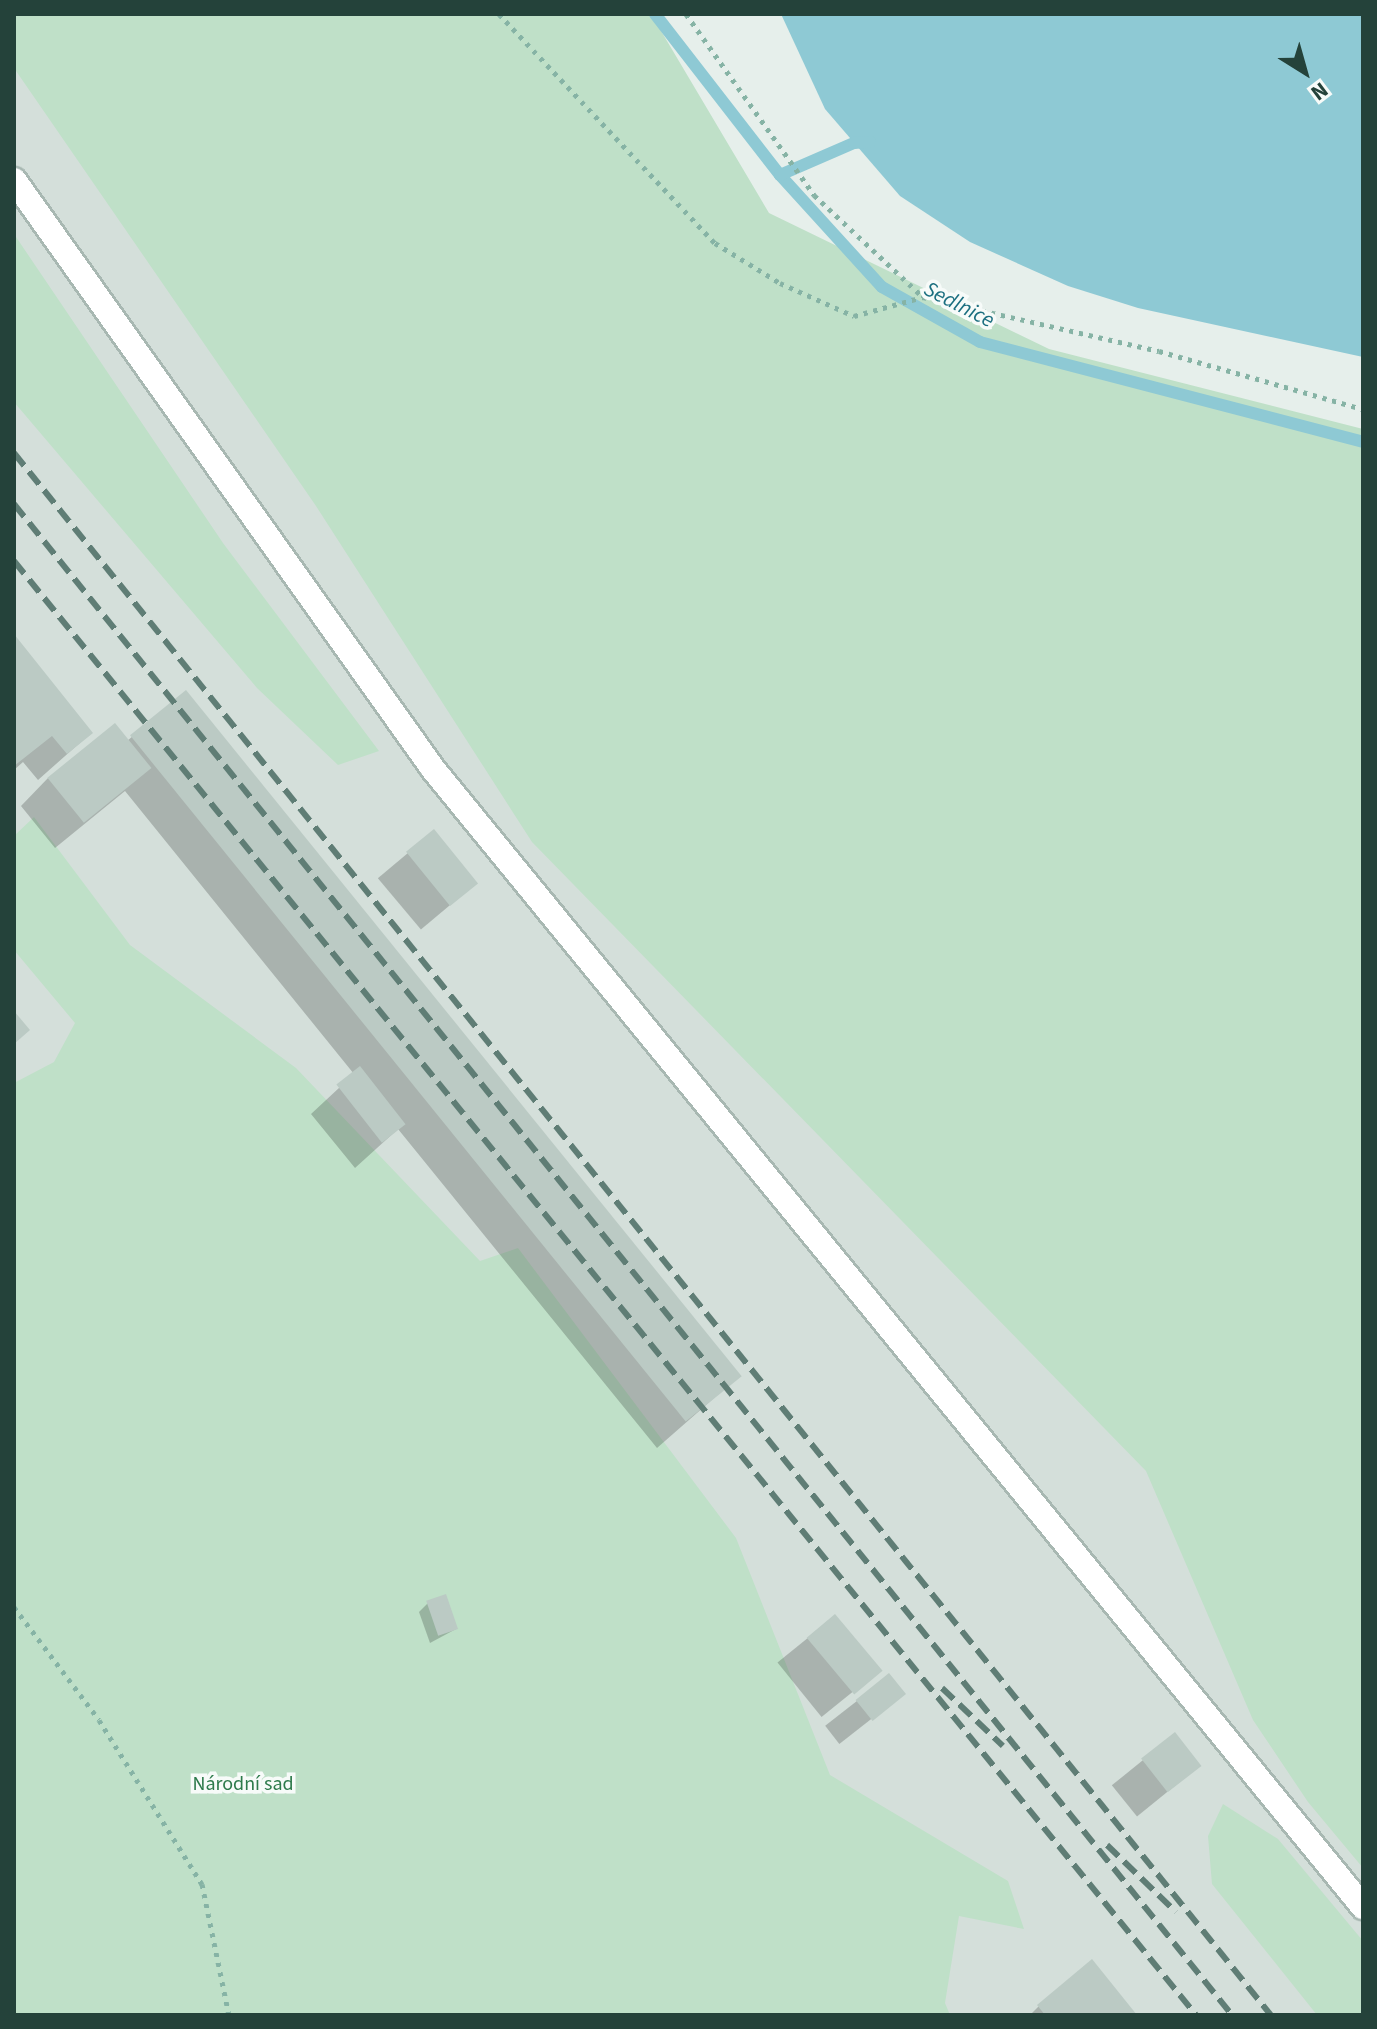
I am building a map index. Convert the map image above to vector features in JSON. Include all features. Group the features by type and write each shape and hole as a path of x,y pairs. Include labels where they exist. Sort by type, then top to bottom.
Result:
{"lane":[{"path":"14,180 433,769 1363,1907"}],"path":[{"path":"499,14 715,243 780,283 854,316 923,297 1159,351 1363,409"},
{"path":"686,14 814,195 923,297"},
{"path":"14,1607 99,1720 202,1884 229,2015"}],"shaded area":[{"path":"14,14 1363,1445 1363,2015 685,2015 14,1176"}],"green space":[{"path":"14,14 651,14 769,213 1049,349 1363,429 1363,1868 1308,1802 1253,1720 1146,1471 532,842 316,506 14,68"},
{"path":"14,234 223,543 379,751 338,765 257,688 14,402"},
{"name":"Národní sad","path":"34,817 130,945 296,1068 480,1261 518,1248 736,1538 830,1775 1008,1881 1024,1929 959,1916 945,2003 950,2015 14,2015 14,1083 54,1062 75,1023 14,950 14,836"},
{"path":"1223,1804 1278,1839 1363,1941 1363,2015 1317,2015 1212,1884 1208,1836"}],"water":[{"path":"781,14 1363,14 1363,357 1138,308 1068,286 970,242 900,196 825,109"}],"building":[{"path":"14,634 93,733 67,754 52,736 14,766"},
{"path":"186,690 742,1376 686,1422 130,735"},
{"path":"115,723 152,768 84,823 47,778"},
{"path":"434,829 478,883 450,906 406,852"},
{"path":"14,1011 30,1030 14,1044"},
{"path":"360,1066 406,1124 382,1143 336,1084"},
{"path":"446,1594 458,1629 438,1636 426,1601"},
{"path":"835,1614 883,1671 854,1694 807,1638"},
{"path":"889,1673 906,1694 873,1721 856,1700"},
{"path":"1175,1732 1201,1766 1168,1792 1141,1758"},
{"path":"1092,1959 1137,2015 1045,2015 1037,2005"}],"waterway":[{"name":"Sedlnice","path":"655,14 780,175 882,287 980,342 1363,442"},
{"path":"780,175 854,143 870,142"}],"railway":[{"path":"14,453 1271,2015"},
{"path":"14,504 1232,2015"},
{"path":"14,561 1196,2015"},
{"path":"942,1688 1003,1746"},
{"path":"1107,1845 1176,1912"}]}
